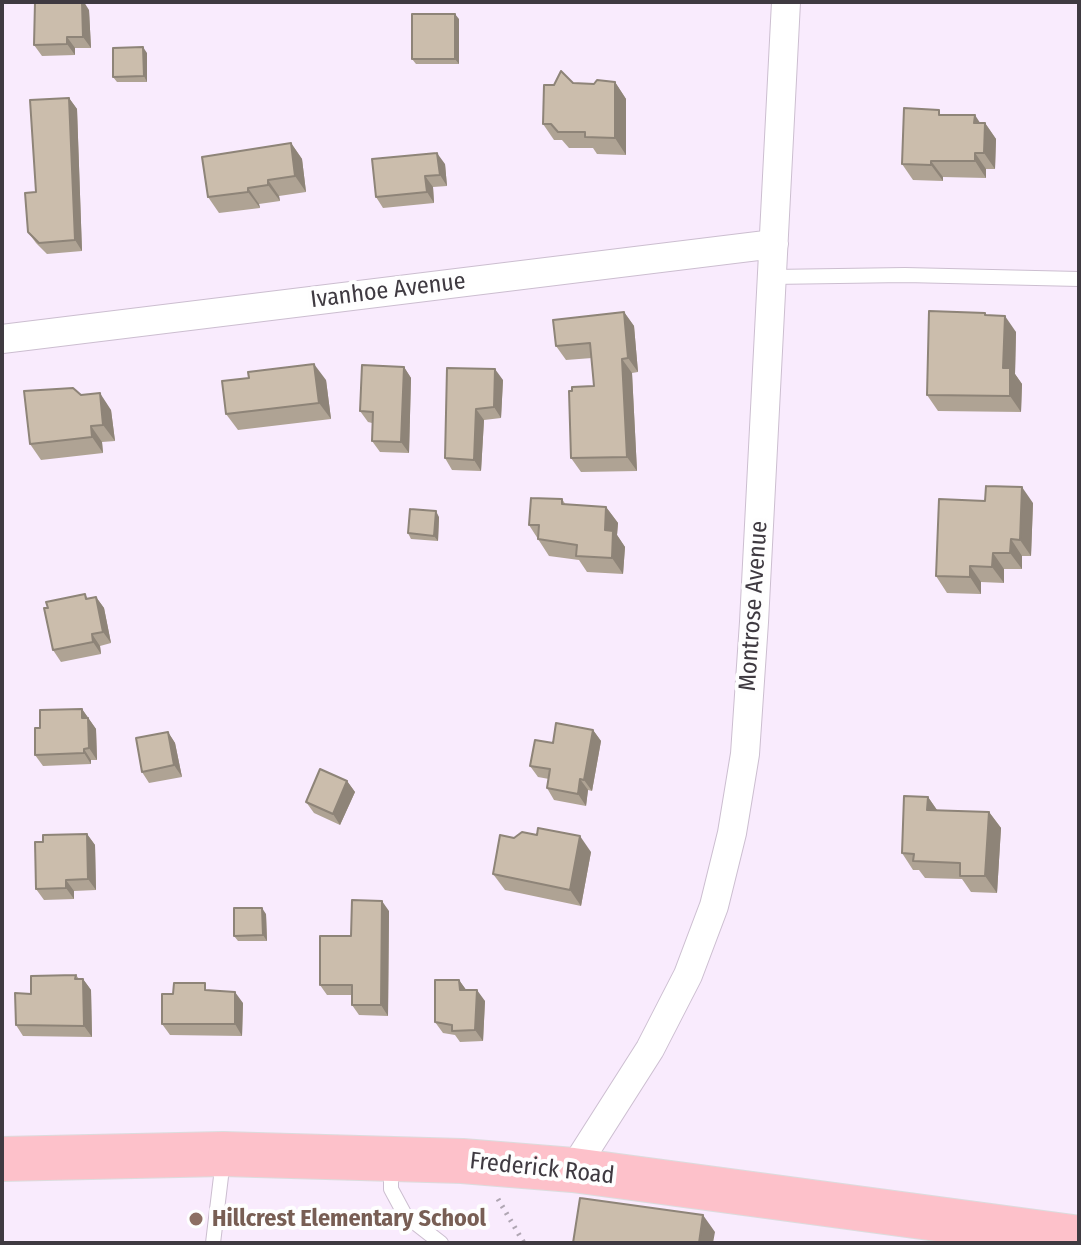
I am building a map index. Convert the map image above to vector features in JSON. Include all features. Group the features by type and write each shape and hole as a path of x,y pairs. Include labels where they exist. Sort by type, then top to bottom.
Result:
{"main road":[{"name":"Frederick Road","path":"2,1159 223,1154 391,1158 573,1170 1020,1237 1079,1238"}],"street":[{"name":"Montrose Avenue","path":"573,1170 650,1049 688,975 714,906 732,833 745,754 754,622 786,2"},
{"name":"Ivanhoe Avenue","path":"2,339 774,244"}],"lane":[{"path":"772,277 905,275 1079,279"},
{"path":"213,1243 223,1154"},
{"path":"391,1158 391,1189 405,1215 441,1243"}],"building":[{"path":"35,2 82,2 83,37 67,37 67,44 34,45"},
{"path":"412,14 455,14 455,59 412,59"},
{"path":"143,47 144,76 113,77 113,48"},
{"path":"561,71 573,83 594,84 597,80 615,82 615,138 585,137 585,132 558,132 551,124 543,124 544,85 554,85"},
{"path":"69,98 75,240 39,243 28,232 25,193 36,192 30,100"},
{"path":"904,108 939,110 939,115 975,115 974,123 985,123 984,153 975,153 975,161 902,164"},
{"path":"291,143 295,176 268,180 268,185 248,188 248,192 208,197 202,157"},
{"path":"437,153 440,175 425,176 427,192 376,197 372,159"},
{"path":"929,311 1005,316 1003,368 1010,368 1010,396 927,395"},
{"path":"624,312 628,358 622,359 627,457 571,458 569,391 572,387 594,386 590,343 556,346 553,320"},
{"path":"314,364 319,403 226,414 222,381 249,378 248,372"},
{"path":"362,365 404,367 401,442 372,441 373,412 360,411"},
{"path":"447,368 495,369 494,407 476,409 474,460 445,458"},
{"path":"73,388 81,395 100,393 103,425 91,426 92,437 30,444 24,391"},
{"path":"986,486 1022,487 1020,540 1011,539 1010,553 993,553 992,567 970,566 970,577 936,576 939,499 985,501"},
{"path":"531,498 562,499 562,504 606,507 605,530 613,531 612,558 576,556 577,545 538,539 539,525 529,525"},
{"path":"410,509 436,511 434,536 408,533"},
{"path":"85,594 86,599 96,597 103,632 92,634 93,642 53,650 44,608 48,608 46,602"},
{"path":"82,709 82,718 88,718 89,748 84,749 84,753 35,755 35,728 40,728 40,710"},
{"path":"556,723 593,730 584,780 580,779 578,794 547,788 550,769 530,766 535,740 553,743"},
{"path":"168,732 174,765 142,772 136,738"},
{"path":"320,769 347,781 333,814 306,802"},
{"path":"904,796 928,797 927,810 989,812 985,876 960,876 960,863 913,861 914,854 902,853"},
{"path":"538,828 580,836 570,890 493,874 500,835 514,838 522,832 537,835"},
{"path":"87,834 88,879 66,880 66,888 36,889 35,842 43,842 43,835"},
{"path":"352,900 382,901 381,1005 352,1005 352,985 320,985 320,936 351,936"},
{"path":"234,908 262,908 263,935 234,936"},
{"path":"76,975 75,979 83,979 84,1026 16,1025 15,993 31,994 31,976"},
{"path":"435,980 459,980 460,990 477,990 475,1030 452,1031 452,1025 435,1022"},
{"path":"174,983 205,983 205,990 235,992 235,1024 162,1024 162,994 173,994"},
{"path":"580,1198 703,1215 699,1243 573,1243"}],"place":[{"name":"Hillcrest Elementary School","path":"196,1219"}]}
